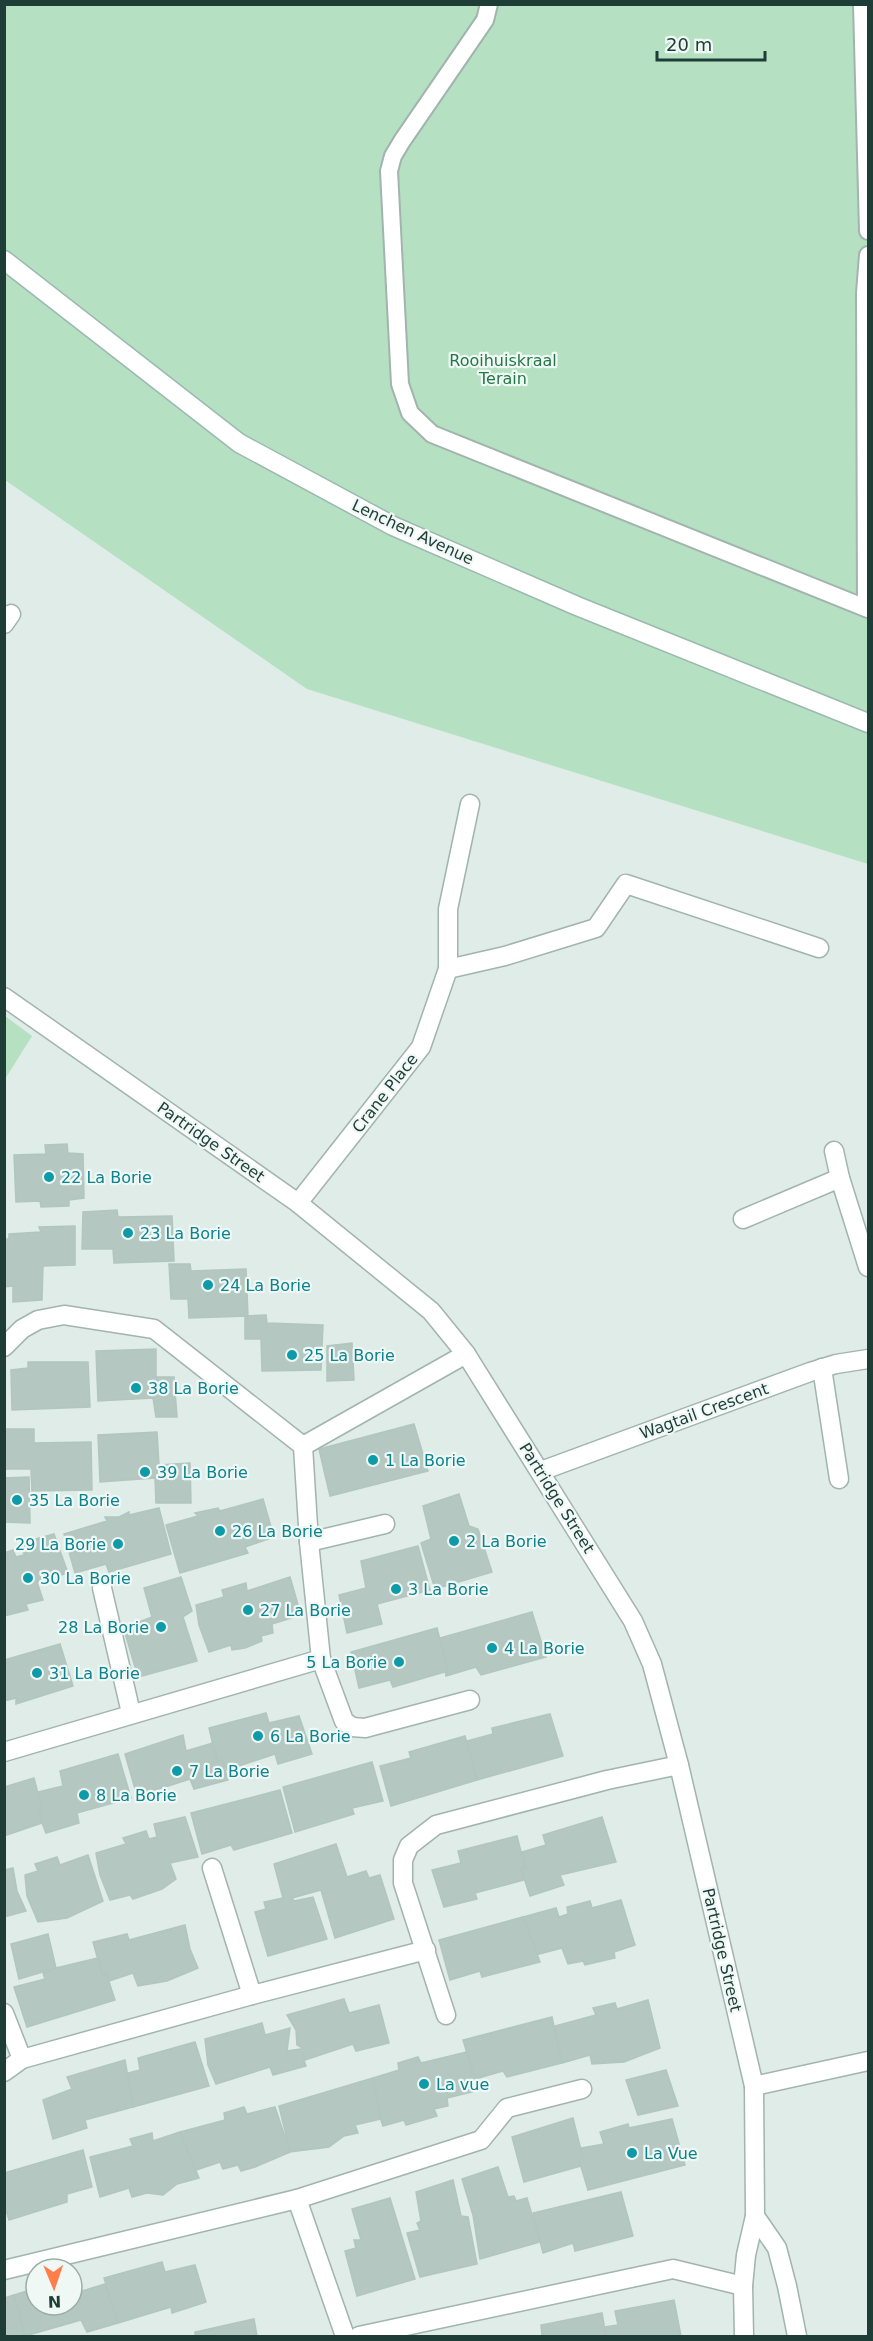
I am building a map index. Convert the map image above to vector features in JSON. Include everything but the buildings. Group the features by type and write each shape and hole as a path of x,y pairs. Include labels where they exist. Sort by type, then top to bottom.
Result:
{"street":[{"name":"Lenchen Avenue","path":"4,260 239,443 393,526 577,606 868,723"},
{"name":"Crane Place","path":"298,1203 421,1047 448,969 448,909 471,804"},
{"path":"448,969 505,956 596,928 627,884 819,948"},
{"name":"Partridge Street","path":"4,998 298,1203 431,1311 466,1354 633,1621 652,1664 679,1765 754,2086 755,2216 746,2255 743,2286 744,2337"},
{"path":"834,1151 840,1178 868,1267"},
{"path":"743,1219 840,1178"},
{"path":"4,1347 22,1329 38,1320 64,1315 154,1329 303,1446 309,1542 321,1659 344,1721 352,1727 365,1728 470,1700"},
{"path":"303,1446 466,1354"},
{"name":"Wagtail Crescent","path":"541,1472 822,1368 868,1359"},
{"path":"822,1368 839,1479"},
{"path":"309,1542 385,1524"},
{"path":"102,1588 131,1713"},
{"path":"4,1752 321,1659"},
{"path":"446,2015 403,1883 403,1860 410,1846 436,1825 607,1780 679,1765"},
{"path":"212,1868 252,1995"},
{"path":"4,2072 22,2059 252,1995 426,1950"},
{"path":"4,2013 22,2059"},
{"path":"754,2086 868,2061"},
{"path":"4,2270 297,2199 481,2140 507,2108 582,2089"},
{"path":"297,2199 345,2337"},
{"path":"755,2216 777,2248 795,2335"},
{"path":"359,2337 673,2269 743,2286"}],"lane":[{"path":"489,4 485,20 402,141 393,156 389,171 400,384 410,413 432,434 867,608 865,293 868,255"},
{"path":"862,4 868,231"}],"green space":[{"name":"Rooihuiskraal Terain","path":"5,5 868,5 868,864 307,689 5,480"},
{"path":"5,1016 32,1036 5,1079"}],"place":[{"name":"22 La Borie","path":"49,1177"},
{"name":"23 La Borie","path":"128,1233"},
{"name":"24 La Borie","path":"208,1285"},
{"name":"25 La Borie","path":"292,1355"},
{"name":"38 La Borie","path":"136,1388"},
{"name":"1 La Borie","path":"373,1460"},
{"name":"39 La Borie","path":"145,1472"},
{"name":"35 La Borie","path":"17,1500"},
{"name":"26 La Borie","path":"220,1531"},
{"name":"2 La Borie","path":"454,1541"},
{"name":"29 La Borie","path":"118,1544"},
{"name":"30 La Borie","path":"28,1578"},
{"name":"3 La Borie","path":"396,1589"},
{"name":"27 La Borie","path":"248,1610"},
{"name":"28 La Borie","path":"161,1627"},
{"name":"4 La Borie","path":"492,1648"},
{"name":"5 La Borie","path":"399,1662"},
{"name":"31 La Borie","path":"37,1673"},
{"name":"6 La Borie","path":"258,1736"},
{"name":"7 La Borie","path":"177,1771"},
{"name":"8 La Borie","path":"84,1795"},
{"name":"La vue","path":"424,2084"},
{"name":"La Vue","path":"632,2153"}]}
